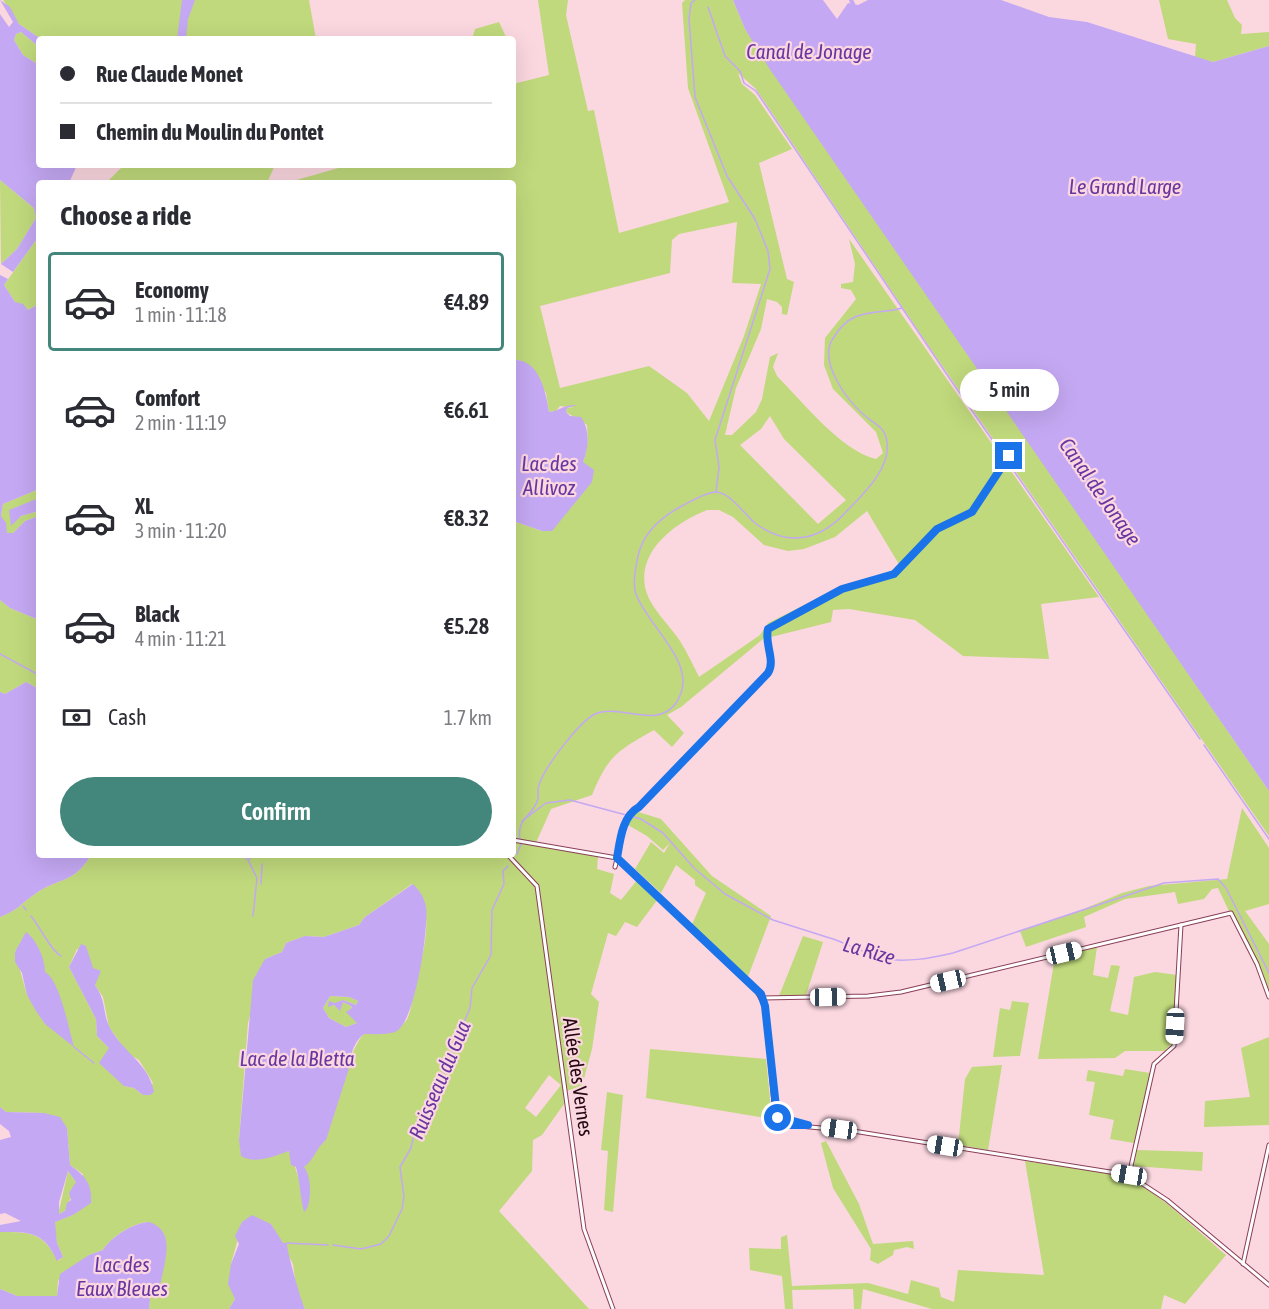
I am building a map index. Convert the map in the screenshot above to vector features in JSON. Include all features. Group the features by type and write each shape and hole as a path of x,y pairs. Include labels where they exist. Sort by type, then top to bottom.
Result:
{"street":[{"path":"615,867 630,812 771,668 766,637 768,629 842,589 894,574 937,529 972,512 981,503 1009,456"},
{"path":"516,841 617,858 763,998 769,1034 773,1095 781,1115 808,1125 1129,1175 1167,1200 1269,1285"},
{"name":"Allée des Vernes","path":"511,858 537,886 584,1229 614,1309"},
{"path":"763,998 883,995 1231,913 1257,964 1269,997"},
{"path":"1129,1175 1154,1064 1174,1046 1181,925"},
{"path":"1243,1264 1269,1145"}],"green space":[{"path":"3,0 309,0 315,36 37,36 19,24"},
{"path":"538,0 568,0 566,15 588,111 594,110 619,233 729,202 688,88 682,3 685,0 733,0 745,29 1269,791 1269,836 932,351 756,89 738,73 742,84 755,95 792,149 759,163 787,279 794,282 787,315 782,314 782,307 777,302 767,299 761,329 736,388 725,435 732,435 756,412 762,399 770,357 778,353 773,367 777,376 823,424 849,446 863,454 876,459 883,453 876,432 833,389 824,365 825,338 856,299 851,290 841,288 841,284 853,282 855,264 849,239 1099,597 1041,604 1049,659 963,656 915,620 849,609 833,610 831,622 763,639 681,707 667,715 684,733 672,747 654,730 615,756 603,771 592,795 551,809 535,845 598,857 597,869 614,874 610,893 621,900 638,879 658,899 637,927 625,922 616,936 608,933 591,994 599,1002 592,1049 582,1086 563,1092 564,1104 542,1135 533,1140 532,1171 499,1211 589,1309 305,1309 297,1294 293,1264 271,1224 242,1224 231,1264 235,1299 229,1309 149,1309 151,1289 160,1286 162,1273 148,1222 129,1228 111,1240 103,1250 89,1255 58,1281 57,1296 17,1296 0,1289 0,1232 20,1232 41,1239 58,1261 63,1257 57,1243 54,1222 73,1215 83,1174 70,1165 67,1128 44,1113 6,1112 0,1107 0,917 16,909 43,889 71,876 89,858 516,858 516,522 542,531 583,462 588,435 587,425 566,412 567,408 574,408 560,406 556,411 549,412 546,393 520,360 516,360 516,180 296,180 338,168 516,168 516,83 549,75","holes":["737,222 732,283 761,284 744,336 709,421 687,393 649,366 560,388 540,306 670,273 672,240 679,234","770,416 784,439 846,500 818,524 740,445 761,429","707,510 719,510 733,517 764,545 788,551 804,549 835,537 867,511 900,566 885,574 841,587 768,623 760,635 699,677 680,641 647,594 644,573 654,549 662,539 695,515","412,884 420,894 425,907 424,949 406,1021 397,1029 386,1033 364,1034 353,1052 340,1084 326,1140 304,1167 308,1196 289,1151 254,1159 239,1140 248,1023 265,959 282,952 286,943 305,936 324,937 359,925 365,917","21,944 45,972 45,1024 27,995 15,952","77,949 88,954 95,985 103,997 109,1027 128,1054 139,1060 153,1083 143,1095 134,1088 124,1086 109,1048 97,1036 96,1019 69,967","549,1075 561,1085 536,1117 525,1108"]},
{"path":"1159,0 1227,0 1235,18 1242,25 1241,34 1269,32 1269,46 1213,62 1195,57 1196,44 1168,39"},
{"path":"499,22 506,36 473,36 475,29"},
{"path":"21,32 36,44 36,63 23,55 14,40 16,34"},
{"path":"121,168 274,168 268,180 109,180"},
{"path":"0,180 34,208 36,218 17,249 1,264"},
{"path":"36,240 36,306 28,310 15,302 4,285"},
{"path":"36,490 36,500 27,505 11,525 21,516 36,512 36,517 25,521 13,533 7,533 1,516 3,504"},
{"path":"0,600 10,608 36,619 36,687 26,682 5,694 0,692"},
{"path":"1242,808 1269,848 1269,904 1245,911 1269,944 1269,995 1218,888 1212,889 1204,899 1178,904 1175,892 1125,899 1084,917 1086,927 1026,947 1020,931 1072,914 1122,893 1149,886 1227,879"},
{"path":"635,811 661,819 712,876 771,916 746,982 690,929 706,893 695,885 695,880 676,865 661,893 635,869 651,842 664,853 670,843 663,850 647,836 628,825"},
{"path":"803,936 823,942 806,995 779,996"},
{"path":"1097,947 1093,975 1108,978 1111,965 1120,966 1110,1011 1128,1015 1134,977 1155,972 1177,975 1173,1042 1165,1051 1125,1051 1115,1058 1038,1059 1055,957"},
{"path":"330,996 349,997 358,1001 356,1005 343,1000 329,1007 334,1005 338,1008 343,1002 351,1006 357,1023 346,1027 329,1018 323,1008"},
{"path":"1012,1001 1029,1003 1020,1056 993,1057 1000,1008 1010,1010"},
{"path":"1269,1037 1269,1125 1204,1127 1205,1101 1250,1097 1241,1048"},
{"path":"650,1049 766,1059 772,1119 646,1098"},
{"path":"1002,1065 988,1150 958,1145 965,1079 972,1067"},
{"path":"1125,1069 1150,1073 1134,1143 1110,1139 1114,1120 1089,1115 1095,1082 1086,1081 1088,1070 1123,1076"},
{"path":"607,1092 623,1095 613,1212 604,1210 608,1151 601,1150"},
{"path":"826,1141 859,1204 873,1244 913,1241 914,1249 907,1247 894,1250 893,1255 878,1264 870,1260 871,1249 833,1188 821,1143"},
{"path":"1137,1150 1203,1152 1202,1171 1134,1166"},
{"path":"1025,1161 1107,1172 1131,1180 1169,1205 1226,1255 1185,1304 1164,1295 1161,1309 932,1309 863,1289 861,1309 854,1309 853,1289 792,1290 793,1309 785,1309 782,1276 750,1270 749,1248 781,1249 781,1237 787,1235 792,1286 868,1283 908,1294 911,1280 939,1288 941,1297 954,1302 958,1270 1044,1275"},
{"path":"68,1171 76,1182 76,1186 65,1211 58,1215"}],"water":[{"path":"0,0 10,7 19,24 37,36 36,44 21,32 16,34 14,40 23,55 36,63 36,168 76,168 70,180 36,180 36,218 34,208 0,180 0,14 9,27 13,22"},
{"path":"182,0 195,0 188,19 186,36 177,36"},
{"name":"Le Grand Large","path":"733,0 823,0 837,19 848,3 858,5 868,0 1001,0 1049,17 1087,22 1213,62 1269,46 1269,791 769,68 745,29"},
{"path":"36,218 36,240 13,272 1,264 17,249"},
{"path":"0,275 8,279 4,285 15,302 23,304 28,310 36,306 36,490 3,504 1,516 6,523 7,533 13,533 25,521 36,517 36,619 10,608 0,600"},
{"name":"Lac des Allivoz","path":"516,360 529,364 535,370 546,395 549,412 577,405 567,408 566,412 570,416 581,417 584,422 587,445 583,462 594,470 592,482 552,531 542,531 516,522"},
{"path":"36,499 36,512 21,516 11,526 9,510"},
{"path":"26,682 36,687 36,858 89,858 71,876 43,889 16,909 0,917 0,692 5,694"},
{"name":"Lac de la Bletta","path":"413,884 423,897 426,907 425,934 419,974 409,1012 402,1025 391,1033 364,1034 354,1046 326,1140 304,1167 307,1171 310,1191 307,1209 304,1212 296,1167 291,1165 289,1151 253,1160 241,1156 239,1140 253,980 265,959 282,952 286,943 305,936 324,937 359,925 365,917","holes":["330,996 349,997 358,1001 356,1005 343,1000 335,1003 329,1001 328,1007 334,1005 340,1011 343,1002 351,1006 352,1008 346,1012 357,1023 346,1027 329,1018 323,1008"]},
{"path":"26,932 37,945 45,972 55,985 67,1018 74,1047 45,1024 27,995 22,973 15,962 15,952"},
{"path":"81,944 86,946 93,968 101,971 95,985 110,1028 147,1074 154,1092 150,1095 143,1095 134,1088 124,1086 99,1063 109,1048 97,1036 96,1019 69,967"},
{"name":"Lac des Eaux Bleues","path":"0,1107 6,1112 44,1113 60,1117 67,1128 70,1165 89,1185 91,1203 73,1215 55,1222 57,1243 63,1257 57,1261 47,1244 34,1235 0,1232 0,1225 21,1221 5,1213 0,1214 0,1140 11,1137 9,1131 0,1124","holes":["68,1171 76,1182 69,1193 71,1200 67,1203 65,1211 59,1214 59,1202"]},
{"path":"252,1215 271,1224 283,1243 287,1243 305,1309 229,1309 235,1299 228,1284 231,1264 239,1244 235,1236 242,1222"},
{"name":"Lac des Eaux Bleues","path":"149,1222 158,1226 163,1233 166,1250 160,1287 151,1290 149,1309 0,1309 0,1289 17,1296 57,1296 60,1274 89,1255 103,1250 111,1240 123,1232 136,1225"}],"waterway":[{"path":"695,0 691,3 689,19 695,97 727,176 755,219 768,251 770,269 715,440 719,467 716,492"},
{"path":"851,0 853,4"},
{"name":"Canal de Jonage","path":"708,7 725,56 740,71 744,83 756,91 950,379 1200,739"},
{"name":"Ruisseau du Gua","path":"520,840 520,826 536,805 538,787 542,777 580,726 595,714 605,711 659,715 668,711 676,703 682,689 682,675 678,661 642,607 634,585 640,548 653,527 680,507 715,492 726,495 755,523 767,531 779,536 802,538 814,535 835,522 874,481 885,462 886,437 884,432 864,415 843,391 832,370 829,349 837,333 851,319 867,313 902,308"},
{"path":"0,654 36,673"},
{"path":"1204,745 1269,839"},
{"name":"La Rize","path":"522,821 546,803 570,800 641,819 663,833 694,868 725,894 773,920 836,940 882,959 891,960 918,959 953,953 1164,883 1218,879 1226,888 1269,973"},
{"name":"Ruisseau du Gua","path":"517,854 521,844"},
{"path":"250,858 248,860 257,878 253,916"},
{"path":"261,884 262,864"},
{"name":"Ruisseau du Gua","path":"333,1245 361,1249 381,1244 389,1236 402,1209 404,1197 400,1167 411,1148 417,1122 443,1080 447,1062 470,1008 472,988 491,955 492,910 504,884 503,871 508,866"},
{"path":"23,906 26,910"},
{"path":"31,916 49,944 61,956"},
{"path":"74,1047 94,1063"},
{"name":"Ruisseau du Gua","path":"287,1243 328,1245"}],"route":[{"path":"778,1118 789,1125 808,1125 786,1119 776,1107 773,1095 769,1034 761,994 617,858 623,830 630,812 639,807 768,673 771,668 766,637 768,629 777,622 794,616 842,589 894,574 929,535 944,524 968,515 981,503 997,472 1009,456"}]}
